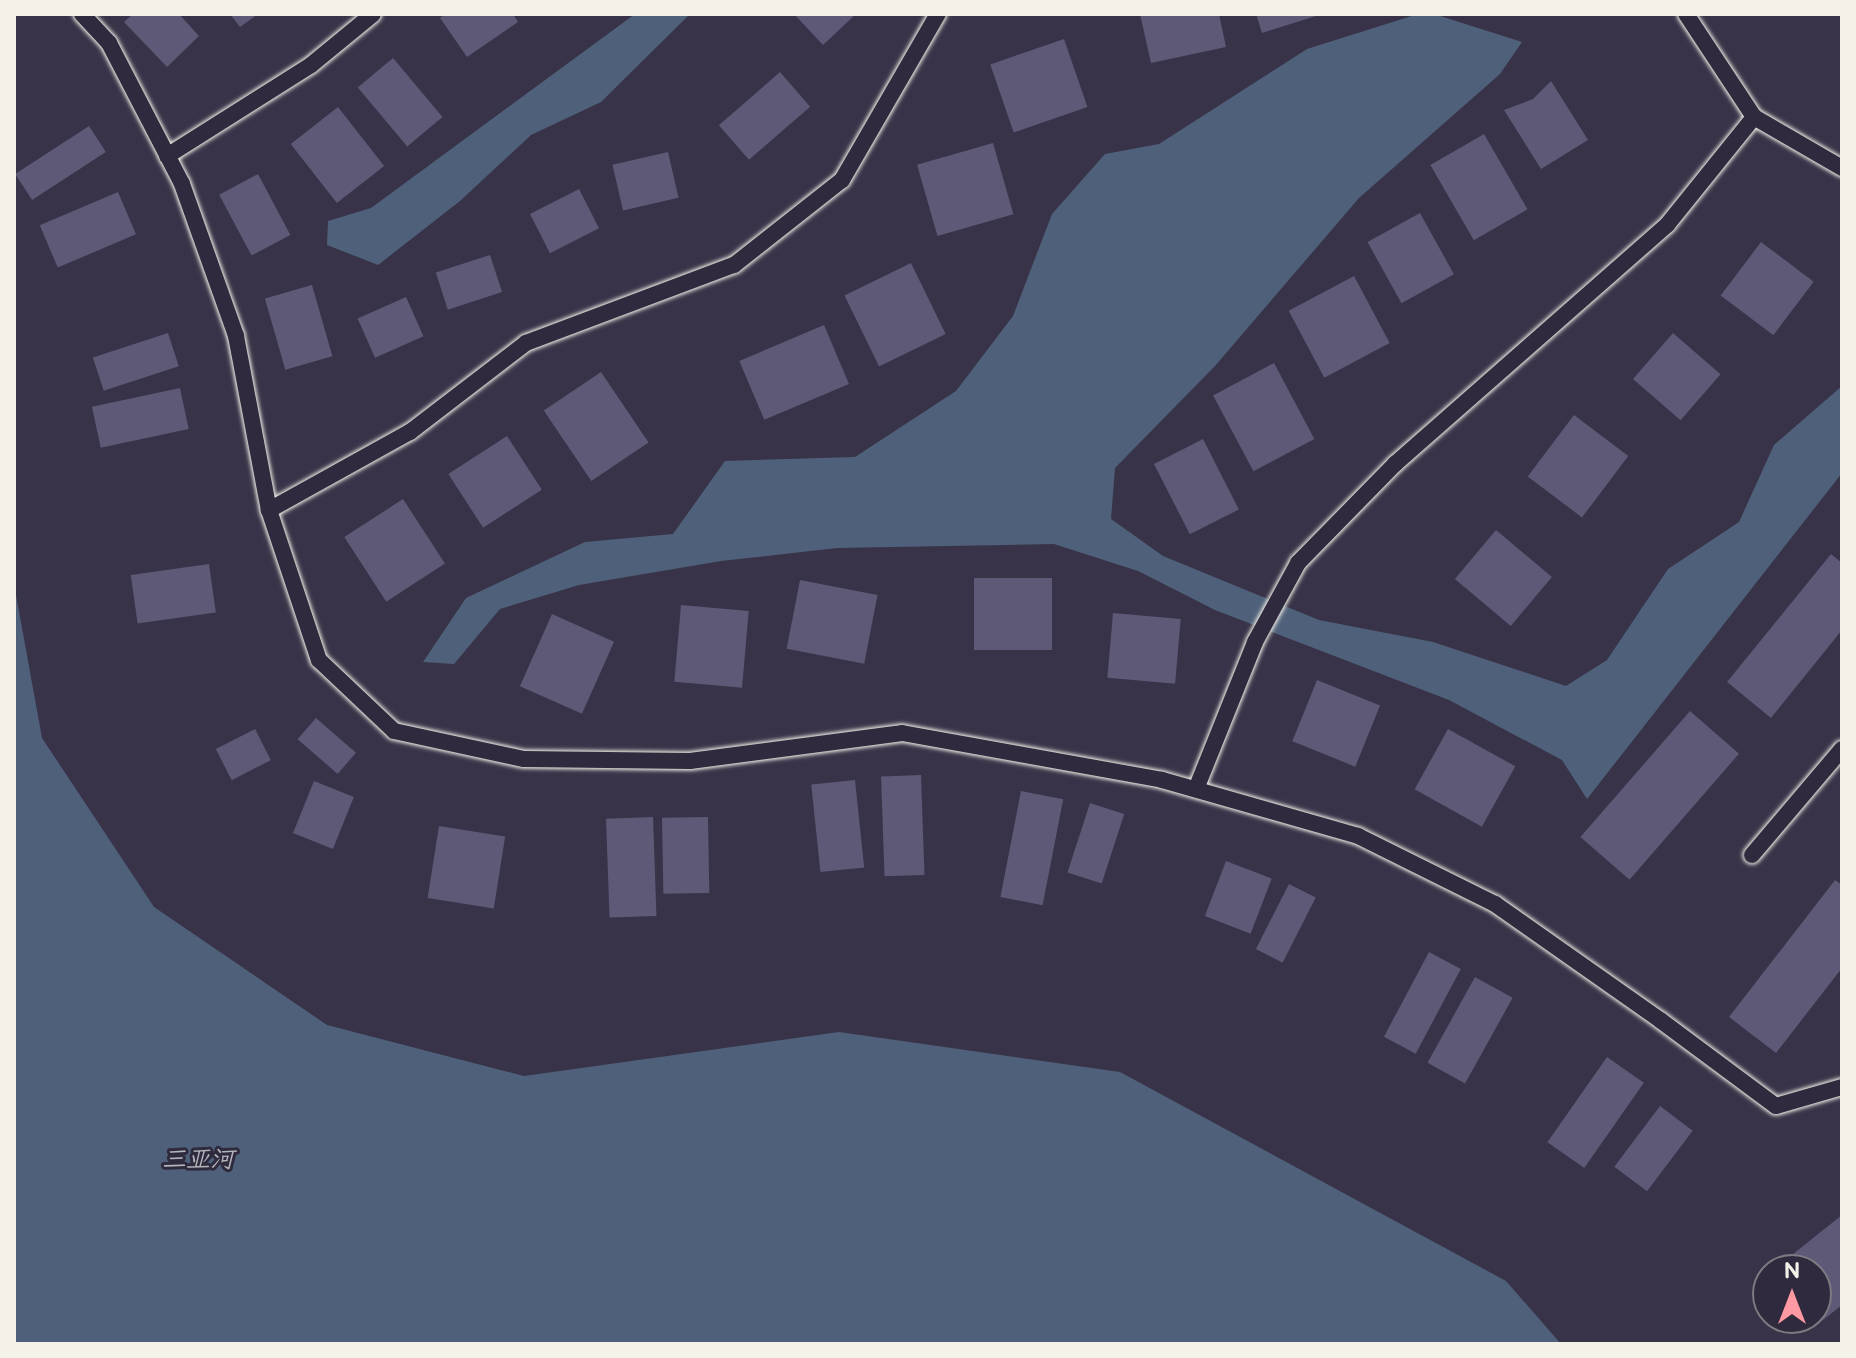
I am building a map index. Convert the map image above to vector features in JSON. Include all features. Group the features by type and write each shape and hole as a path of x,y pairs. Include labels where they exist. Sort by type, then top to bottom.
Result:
{"lane":[{"path":"82,14 109,43 182,184 236,336 269,510 319,660 394,731 524,759 690,761 902,733 1196,789 1358,836 1495,904 1776,1106 1842,1087"},
{"path":"167,156 311,65 373,14"},
{"path":"269,510 410,432 526,343 734,265 842,180 938,14"},
{"path":"1686,14 1754,117 1842,168"},
{"path":"1196,789 1255,642 1298,563 1395,464 1667,225 1754,117"},
{"path":"1752,855 1842,749"}],"water":[{"path":"635,14 690,14 601,102 531,135 460,201 378,265 327,245 328,221 371,208"},
{"path":"1418,14 1434,14 1522,42 1500,74 1359,198 1215,366 1115,468 1111,519 1163,556 1319,620 1433,642 1566,686 1607,660 1668,569 1739,522 1774,445 1842,386 1842,473 1587,799 1562,760 1449,700 1215,610 1138,571 1054,544 837,548 721,561 579,585 500,609 454,664 423,662 466,598 585,542 673,534 725,461 855,457 956,391 1013,316 1052,214 1105,154 1159,144 1307,49"},
{"name":"三亚河","path":"14,584 42,738 154,907 327,1025 524,1076 839,1032 1120,1072 1506,1281 1561,1344 14,1344"}],"building":[{"path":"133,14 179,14 199,36 167,67 124,22"},
{"path":"230,14 258,14 240,27"},
{"path":"445,14 513,14 518,22 467,57 440,18"},
{"path":"794,14 856,14 823,45"},
{"path":"1140,14 1219,14 1226,47 1151,63"},
{"path":"1256,14 1319,14 1319,15 1262,33"},
{"path":"1064,39 1087,107 1014,132 990,64"},
{"path":"393,58 442,117 407,147 358,88"},
{"path":"780,72 810,107 749,160 719,125"},
{"path":"1551,81 1588,140 1541,169 1504,110 1533,99"},
{"path":"338,107 384,166 337,203 291,144"},
{"path":"89,126 106,152 32,200 15,174"},
{"path":"1484,134 1528,209 1474,240 1430,165"},
{"path":"993,143 1013,214 937,236 917,165"},
{"path":"668,152 679,198 623,211 612,165"},
{"path":"258,174 290,235 252,256 219,195"},
{"path":"579,189 599,228 550,253 530,214"},
{"path":"118,192 136,234 58,268 40,225"},
{"path":"1420,213 1454,274 1401,303 1368,242"},
{"path":"1761,242 1814,282 1773,335 1721,296"},
{"path":"490,255 502,292 448,310 436,273"},
{"path":"911,263 946,334 879,366 844,295"},
{"path":"1354,276 1390,343 1324,378 1289,311"},
{"path":"312,285 332,356 285,370 265,299"},
{"path":"406,297 423,336 375,358 358,319"},
{"path":"824,325 849,384 764,420 739,361"},
{"path":"168,333 179,366 104,391 93,357"},
{"path":"1673,333 1721,374 1681,420 1633,379"},
{"path":"1274,363 1314,439 1253,471 1213,395"},
{"path":"601,372 649,442 591,481 544,411"},
{"path":"180,388 189,429 101,448 92,407"},
{"path":"1574,415 1628,456 1582,517 1528,476"},
{"path":"507,436 542,490 483,528 448,474"},
{"path":"1203,439 1239,509 1190,534 1154,464"},
{"path":"403,499 445,564 386,602 344,537"},
{"path":"1496,530 1552,577 1511,626 1455,579"},
{"path":"1831,554 1842,563 1842,630 1771,718 1727,682"},
{"path":"209,564 216,613 138,624 131,575"},
{"path":"974,578 1052,578 1052,650 974,650"},
{"path":"800,580 878,595 864,664 787,649"},
{"path":"681,605 749,611 742,688 674,682"},
{"path":"1113,613 1181,619 1175,684 1107,678"},
{"path":"552,614 614,642 582,714 520,686"},
{"path":"1317,680 1380,705 1355,767 1292,741"},
{"path":"1690,711 1739,754 1629,880 1580,837"},
{"path":"316,718 356,753 338,774 298,739"},
{"path":"255,729 271,760 232,780 216,749"},
{"path":"1448,729 1515,766 1482,827 1415,789"},
{"path":"921,775 924,875 885,876 881,776"},
{"path":"855,780 864,868 820,872 811,785"},
{"path":"314,781 354,797 333,849 293,833"},
{"path":"1021,791 1063,799 1043,905 1000,897"},
{"path":"1090,803 1124,814 1102,884 1067,872"},
{"path":"653,817 656,916 609,918 606,819"},
{"path":"708,817 709,893 663,894 662,818"},
{"path":"439,826 505,836 494,909 428,898"},
{"path":"1226,861 1272,879 1251,934 1205,916"},
{"path":"1835,880 1842,885 1842,968 1776,1053 1729,1017"},
{"path":"1289,884 1316,898 1283,963 1256,949"},
{"path":"1429,952 1461,969 1416,1054 1384,1037"},
{"path":"1475,977 1513,998 1465,1084 1427,1063"},
{"path":"1607,1057 1644,1083 1584,1168 1547,1142"},
{"path":"1660,1106 1693,1131 1647,1191 1614,1167"},
{"path":"1842,1215 1842,1305 1832,1313 1832,1254 1793,1254"}]}
